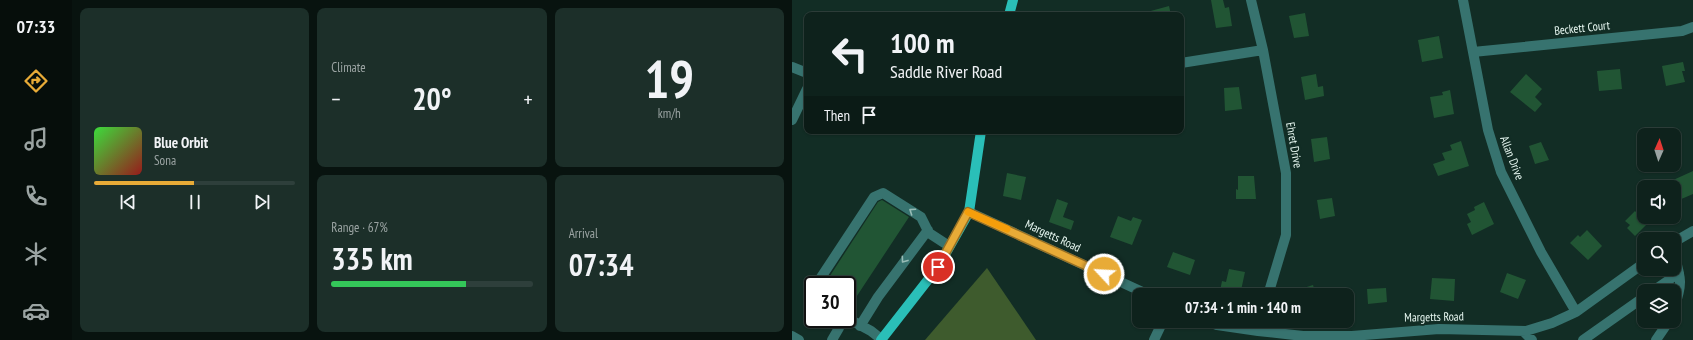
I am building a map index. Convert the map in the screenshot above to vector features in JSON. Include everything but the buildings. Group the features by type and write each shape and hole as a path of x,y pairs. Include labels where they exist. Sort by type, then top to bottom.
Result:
{"main road":[{"path":"1010,12 1013,0"},
{"path":"881,340 938,267 968,212 981,134"}],"street":[{"name":"Ehret Drive","path":"1252,0 1286,173 1286,235 1270,288"},
{"name":"Allan Drive","path":"1463,0 1488,130 1501,172 1541,252 1576,312"},
{"name":"Beckett Court","path":"1473,52 1682,31 1693,27"},
{"path":"1184,63 1263,50"},
{"path":"792,67 804,72"},
{"path":"792,120 804,95"},
{"path":"822,276 874,198 883,193 921,217 929,233 949,246"},
{"name":"Margetts Road","path":"968,212 1134,288"},
{"path":"860,326 887,284 928,230"},
{"path":"1681,238 1693,231"},
{"name":"Margetts Road","path":"1238,328 1312,338 1439,329 1522,331 1552,323 1576,312 1637,268"},
{"path":"1663,284 1675,276"},
{"path":"1583,340 1637,302"},
{"path":"856,324 881,340"},
{"path":"832,340 839,328"},
{"path":"1154,340 1160,328"},
{"path":"1656,340 1664,328"},
{"path":"1522,331 1532,340"},
{"path":"792,336 799,340"}],"green space":[{"path":"987,268 1036,340 925,340"}],"slow traffic":[{"path":"968,212 1007,229"}],"route":[{"path":"938,267 968,212 1104,274"}]}
